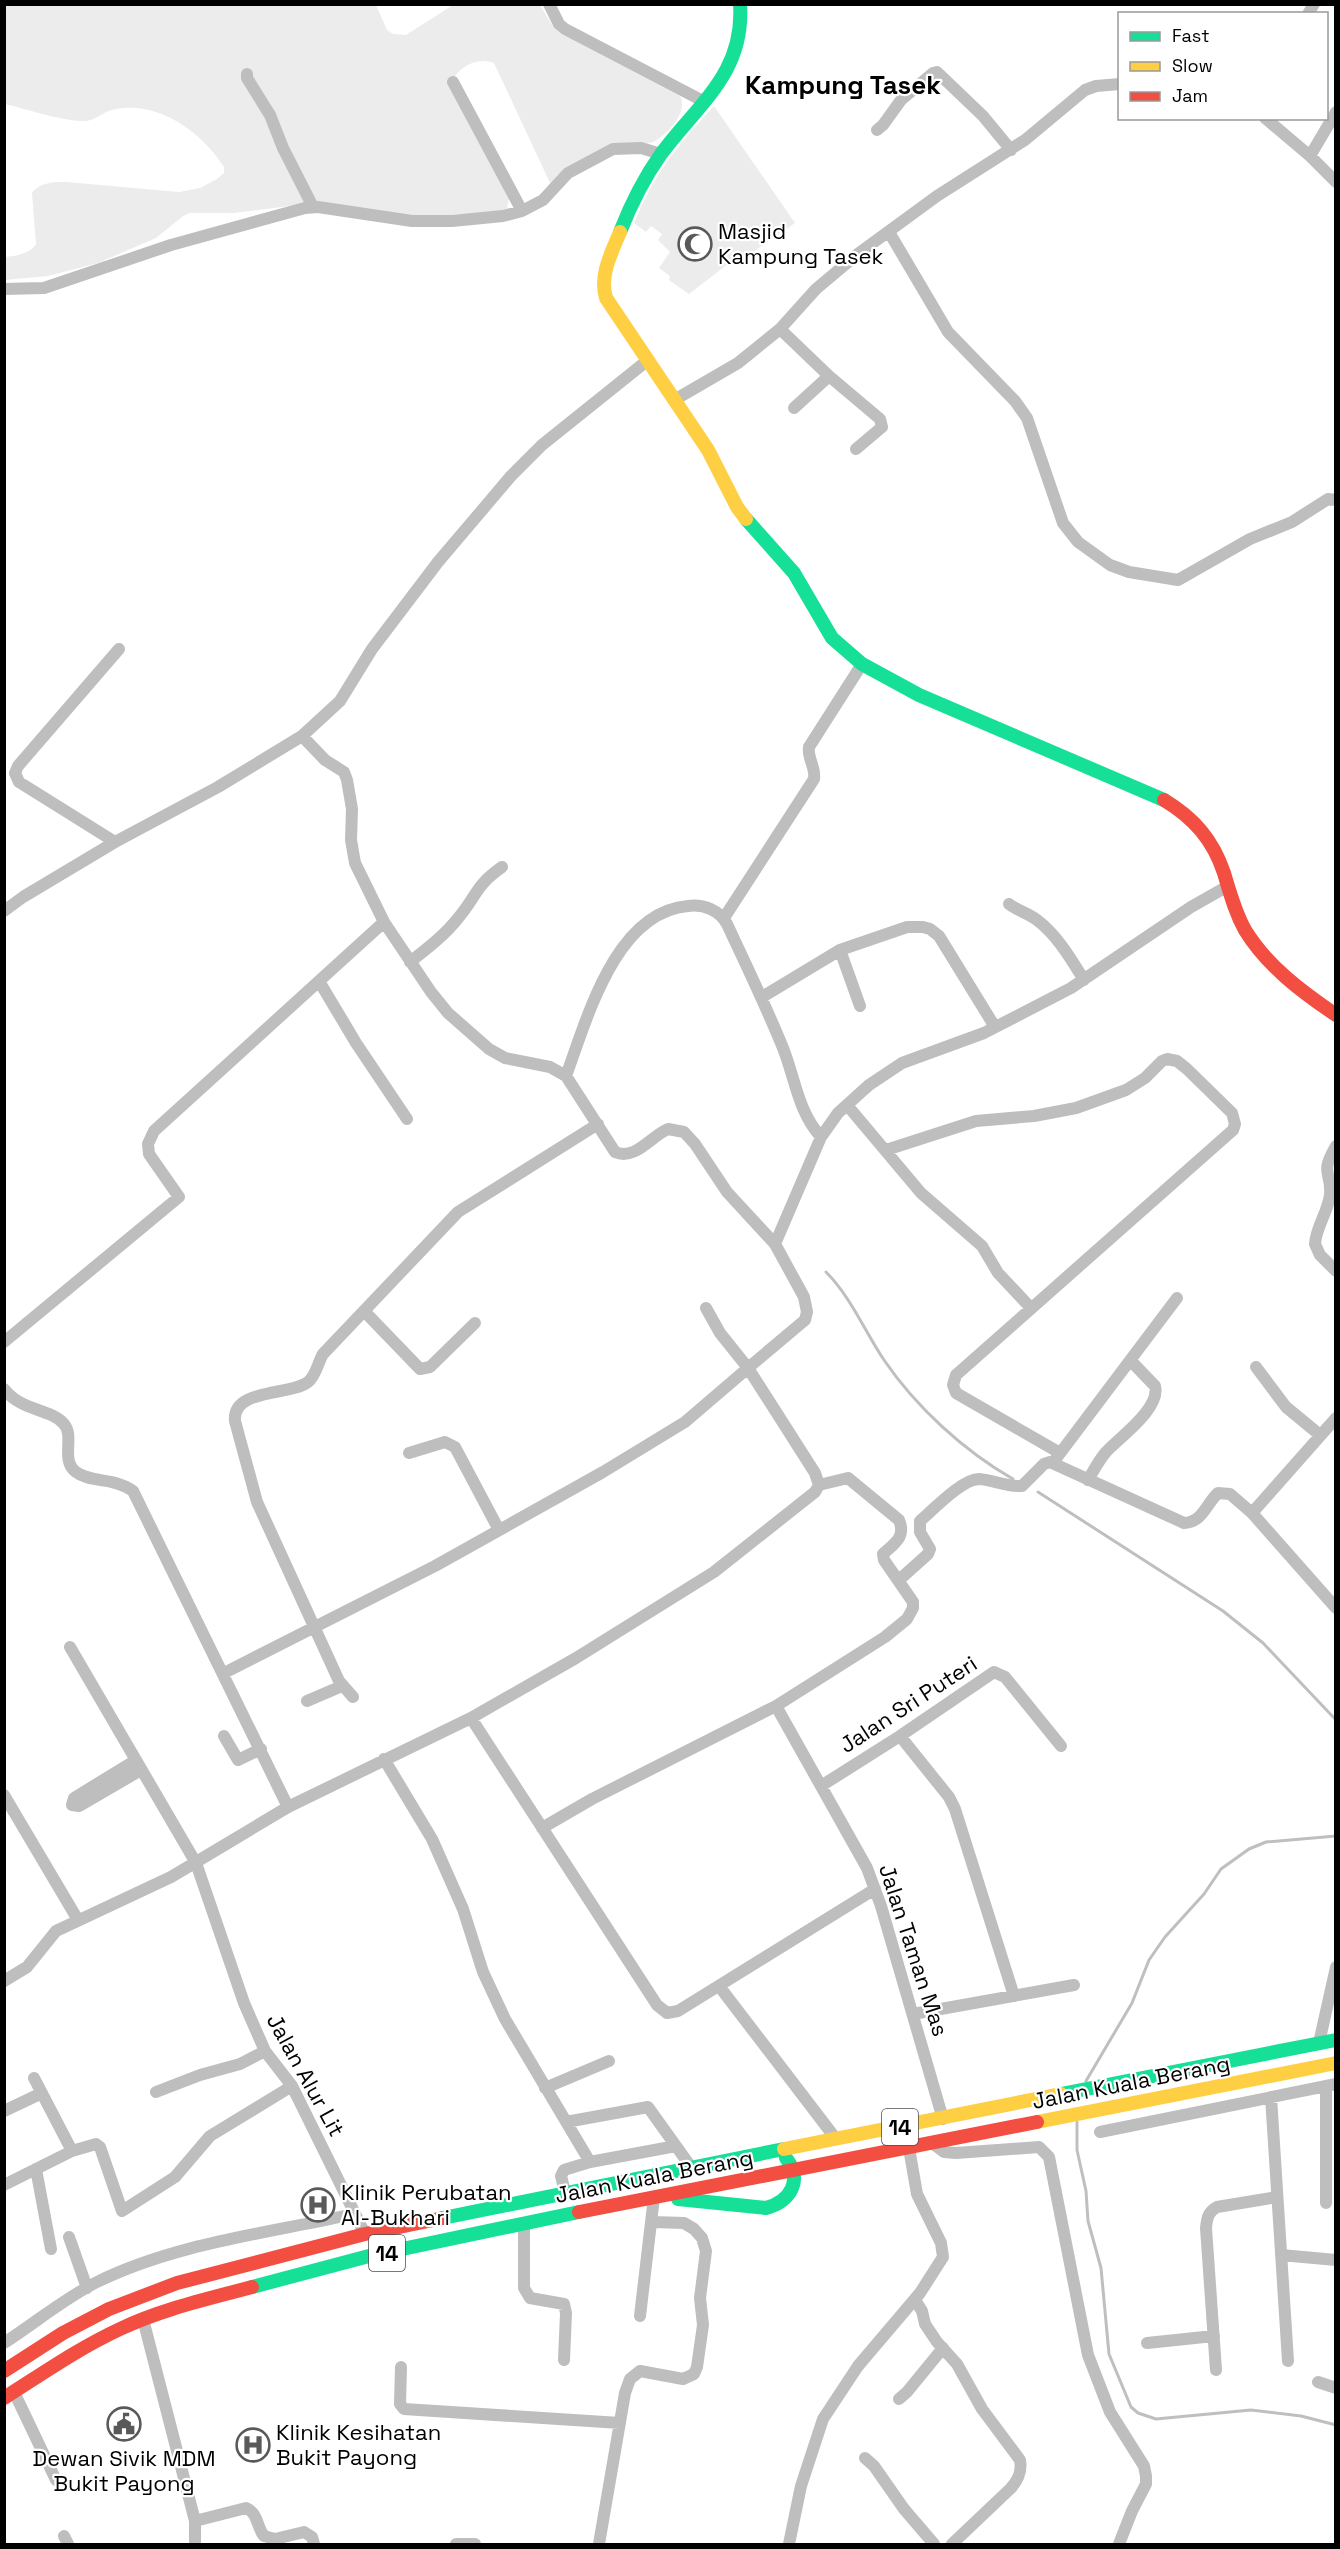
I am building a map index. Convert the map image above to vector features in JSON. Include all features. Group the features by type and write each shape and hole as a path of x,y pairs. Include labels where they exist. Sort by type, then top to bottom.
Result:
{"main road":[{"path":"740,4 741,31 736,52 720,81 661,154 633,203 616,242 603,285 606,298 676,399 708,450 737,507 802,584 832,638 862,664 919,695 1163,799 1181,810 1209,838 1218,855 1237,915 1255,945 1277,968 1335,1015"},
{"name":"Jalan Kuala Berang","path":"4,2371 63,2333 135,2298 177,2283 365,2234 565,2192 1335,2040"},
{"name":"Jalan Kuala Berang","path":"9,2395 75,2353 143,2319 183,2305 369,2256 1335,2062"},
{"path":"655,2197 750,2207 778,2206 792,2192 793,2170 790,2162 784,2156 776,2154 756,2155"}],"street":[{"path":"549,4 559,24 565,29 703,101"},
{"path":"877,130 901,100 937,72 983,117 1011,150"},
{"path":"247,74 247,78 270,115 283,148 313,207"},
{"path":"453,82 522,211"},
{"path":"676,399 738,363 780,328 816,289 859,253 937,196 1011,150 1085,90 1096,86 1118,84"},
{"path":"1310,156 1335,112"},
{"path":"1267,120 1310,156 1335,182"},
{"path":"4,289 44,288 171,245 313,207 412,221 452,221 502,216 522,211 543,200 568,173 613,149 641,148 661,154"},
{"path":"889,232 948,332 1015,401 1028,418 1064,523 1070,534 1110,565 1139,574 1178,580 1250,539 1292,522 1328,499 1335,500"},
{"path":"780,328 829,376 880,419 883,424 879,431 856,449"},
{"path":"4,911 23,897 115,842 218,787 302,736 339,701 372,650 438,562 511,476 542,445 648,360"},
{"path":"794,408 829,376"},
{"path":"115,842 19,782 15,773 18,766 119,649"},
{"path":"724,918 814,779 815,771 809,756 809,747 862,664"},
{"path":"224,1673 500,1530 663,1437 685,1422 805,1320 807,1312 804,1297 775,1244 727,1192 695,1144 684,1132 668,1129 633,1152 621,1155 615,1152 566,1076 550,1067 505,1058 489,1050 448,1014 384,922 355,863 351,840 352,809 344,772 325,760 302,736"},
{"path":"410,962 445,934 461,916 484,880 502,867"},
{"path":"775,1244 821,1137 838,1113 876,1080 902,1063 995,1027 1084,980 1191,907 1228,886"},
{"path":"1009,904 1019,912 1030,915 1052,933 1084,980"},
{"path":"566,1076 599,990 614,959 643,926 660,914 678,907 695,905 710,908 724,918 762,997 789,1063 803,1110 821,1137"},
{"path":"4,1342 179,1197 149,1154 150,1137 154,1131 384,922"},
{"path":"762,997 840,950 907,927 930,929 939,936 995,1027"},
{"path":"840,950 860,1006"},
{"path":"319,981 356,1043 407,1119"},
{"path":"886,1150 976,1121 1034,1116 1076,1108 1126,1090 1145,1078 1162,1060 1167,1059 1177,1061 1187,1069 1232,1113 1235,1124 1233,1130 1030,1307 956,1375 953,1385 956,1394 1088,1480 1184,1523 1194,1522 1215,1495 1223,1492 1238,1500 1335,1608"},
{"path":"847,1105 921,1193 982,1246 998,1273 1030,1307"},
{"path":"353,1697 342,1686 253,1492 235,1414 245,1401 306,1384 314,1375 323,1354 458,1212 598,1124"},
{"path":"1335,1146 1326,1172 1330,1198 1315,1245 1320,1255 1335,1270"},
{"path":"899,1580 928,1554 930,1549 920,1532 920,1521 967,1482 981,1479 1006,1487 1022,1486 1044,1464 1057,1458 1177,1298"},
{"path":"706,1308 720,1333 748,1368 815,1473 819,1485"},
{"path":"365,1312 420,1369 430,1366 475,1323"},
{"path":"1088,1480 1101,1458 1137,1422 1155,1398 1155,1386 1131,1361"},
{"path":"1256,1367 1286,1407 1320,1435"},
{"path":"4,1389 24,1406 62,1422 67,1431 68,1460 74,1471 83,1476 123,1483 133,1491 288,1807"},
{"path":"1252,1513 1335,1418"},
{"path":"409,1453 444,1442 455,1447 500,1530"},
{"path":"4,1982 27,1967 56,1931 196,1863 288,1807 471,1718 576,1658 714,1572 815,1492 819,1485 848,1478 899,1520 902,1528 900,1539 884,1554 885,1560 913,1602 913,1608 907,1619 885,1637 776,1706 592,1799 542,1828"},
{"name":"Jalan Alur Lit","path":"70,1647 196,1863 244,2003 265,2051 292,2086 365,2234"},
{"name":"Jalan Sri Puteri","path":"821,1786 994,1672 1005,1677 1061,1746"},
{"path":"307,1701 342,1686"},
{"name":"Jalan Taman Mas","path":"776,1706 867,1868 943,2119"},
{"path":"471,1718 662,2010 678,2012 875,1889"},
{"path":"224,1736 238,1760 261,1749"},
{"path":"900,1736 956,1809 1014,1996"},
{"path":"384,1759 432,1839 464,1909 483,1972 505,2019 590,2162"},
{"path":"139,1765 79,1806 72,1805 74,1798 139,1765"},
{"path":"4,1795 78,1920"},
{"path":"1319,2043 1331,2007 1335,1967"},
{"path":"913,2014 1074,1985"},
{"path":"719,1986 836,2139"},
{"path":"156,2092 200,2074 240,2064 265,2051"},
{"path":"545,2088 609,2061"},
{"path":"34,2078 72,2151"},
{"path":"1100,2132 1330,2085 1326,2203"},
{"path":"4,2185 72,2151 92,2144 100,2147 122,2211 175,2177 210,2136 292,2086"},
{"path":"4,2111 42,2093"},
{"path":"1271,2097 1288,2361"},
{"path":"1154,2099 1159,2120"},
{"path":"566,2122 648,2107 691,2167"},
{"path":"932,2144 944,2152 956,2153 1039,2147 1049,2157 1088,2355 1095,2378 1117,2426 1144,2466 1146,2475 1146,2484 1119,2544"},
{"path":"565,2192 562,2173 590,2162 676,2146"},
{"path":"789,2544 788,2539 801,2486 823,2419 858,2366 915,2300 939,2264 943,2251 917,2194 909,2148"},
{"path":"36,2169 51,2249"},
{"path":"640,2316 655,2197"},
{"path":"1216,2370 1206,2228 1210,2211 1217,2207 1277,2197"},
{"path":"4,2343 87,2288 117,2274 194,2248 354,2214"},
{"path":"599,2544 627,2384 634,2373 646,2371 683,2379 694,2374 704,2325 700,2298 706,2251 702,2238 684,2223 652,2222"},
{"path":"524,2224 524,2288 530,2298 564,2304 566,2313 564,2360"},
{"path":"294,2228 299,2252"},
{"path":"69,2237 87,2288"},
{"path":"1281,2254 1335,2260"},
{"path":"915,2300 922,2311 925,2324 957,2364 982,2409 1020,2460 1021,2466 1017,2482 952,2544"},
{"path":"143,2319 195,2522 195,2544"},
{"path":"1147,2343 1214,2336"},
{"path":"899,2399 943,2348"},
{"path":"401,2367 400,2404 404,2409 620,2423"},
{"path":"1318,2382 1335,2388"},
{"path":"9,2395 56,2480"},
{"path":"865,2458 874,2466 904,2509 934,2544"},
{"path":"195,2522 246,2508 257,2517 264,2536 275,2539 304,2532 312,2537 314,2544"},
{"path":"456,2544 475,2544"}],"shaded area":[{"path":"5,5 376,5 387,30 393,34 406,35 453,5 540,5 560,33 680,96 682,108 676,122 655,141 646,144 624,144 606,149 551,185 494,63 474,62 463,68 450,83 509,198 507,208 501,212 415,217 305,204 233,213 190,213 156,238 98,263 48,276 5,280 4,257 26,252 36,244 32,193 35,189 43,185 66,182 179,192 200,188 217,179 224,173 224,167 203,141 190,130 161,114 145,109 112,110 90,120 77,121 5,104"},
{"name":"Masjid Kampung Tasek","path":"714,106 795,223 736,264 733,260 689,294 669,280 670,276 659,268 670,252 658,240 662,234 651,226 646,232 634,223 650,189 668,160"}],"waterway":[{"path":"826,1272 850,1303 884,1360 926,1411 959,1441 1013,1479"},
{"path":"1038,1492 1223,1611 1263,1643 1336,1720"},
{"path":"1086,2081 1132,2003 1149,1960 1165,1937 1204,1894 1221,1869 1249,1849 1266,1842 1336,1836"},
{"path":"1077,2122 1077,2150 1086,2191 1088,2221 1101,2268 1109,2354 1131,2407 1138,2413 1156,2419 1251,2410 1301,2416 1336,2425"}],"traffic: fast":[{"path":"620,232 638,192 655,163 704,103 727,69 735,50 740,28 740,4"},
{"path":"746,519 794,573 832,638 862,664 919,695 1164,800"},
{"path":"1061,2094 1336,2040"},
{"path":"443,2218 784,2149"},
{"path":"678,2199 766,2208 775,2205 788,2195 794,2182 794,2174 786,2158"},
{"path":"252,2287 369,2256 579,2212"}],"traffic: slow":[{"path":"620,232 605,272 606,298 708,450 737,507 746,519"},
{"path":"1037,2122 1336,2063"},
{"path":"784,2149 1061,2094"}],"traffic: jam":[{"path":"1164,800 1193,822 1208,840 1224,873 1238,916 1254,943 1274,967 1336,1015"},
{"path":"579,2212 1037,2122"},
{"path":"4,2371 63,2333 109,2309 177,2283 365,2234 443,2218"},
{"path":"4,2398 75,2353 120,2329 169,2310 252,2287"}],"place":[{"name":"Masjid Kampung Tasek","path":"695,244"},
{"name":"Klinik Perubatan Al-Bukhari","path":"318,2205"},
{"name":"Dewan Sivik MDM Bukit Payong","path":"124,2424"},
{"name":"Klinik Kesihatan Bukit Payong","path":"253,2445"}],"district":[{"name":"Kampung Tasek","path":"843,85"}]}
